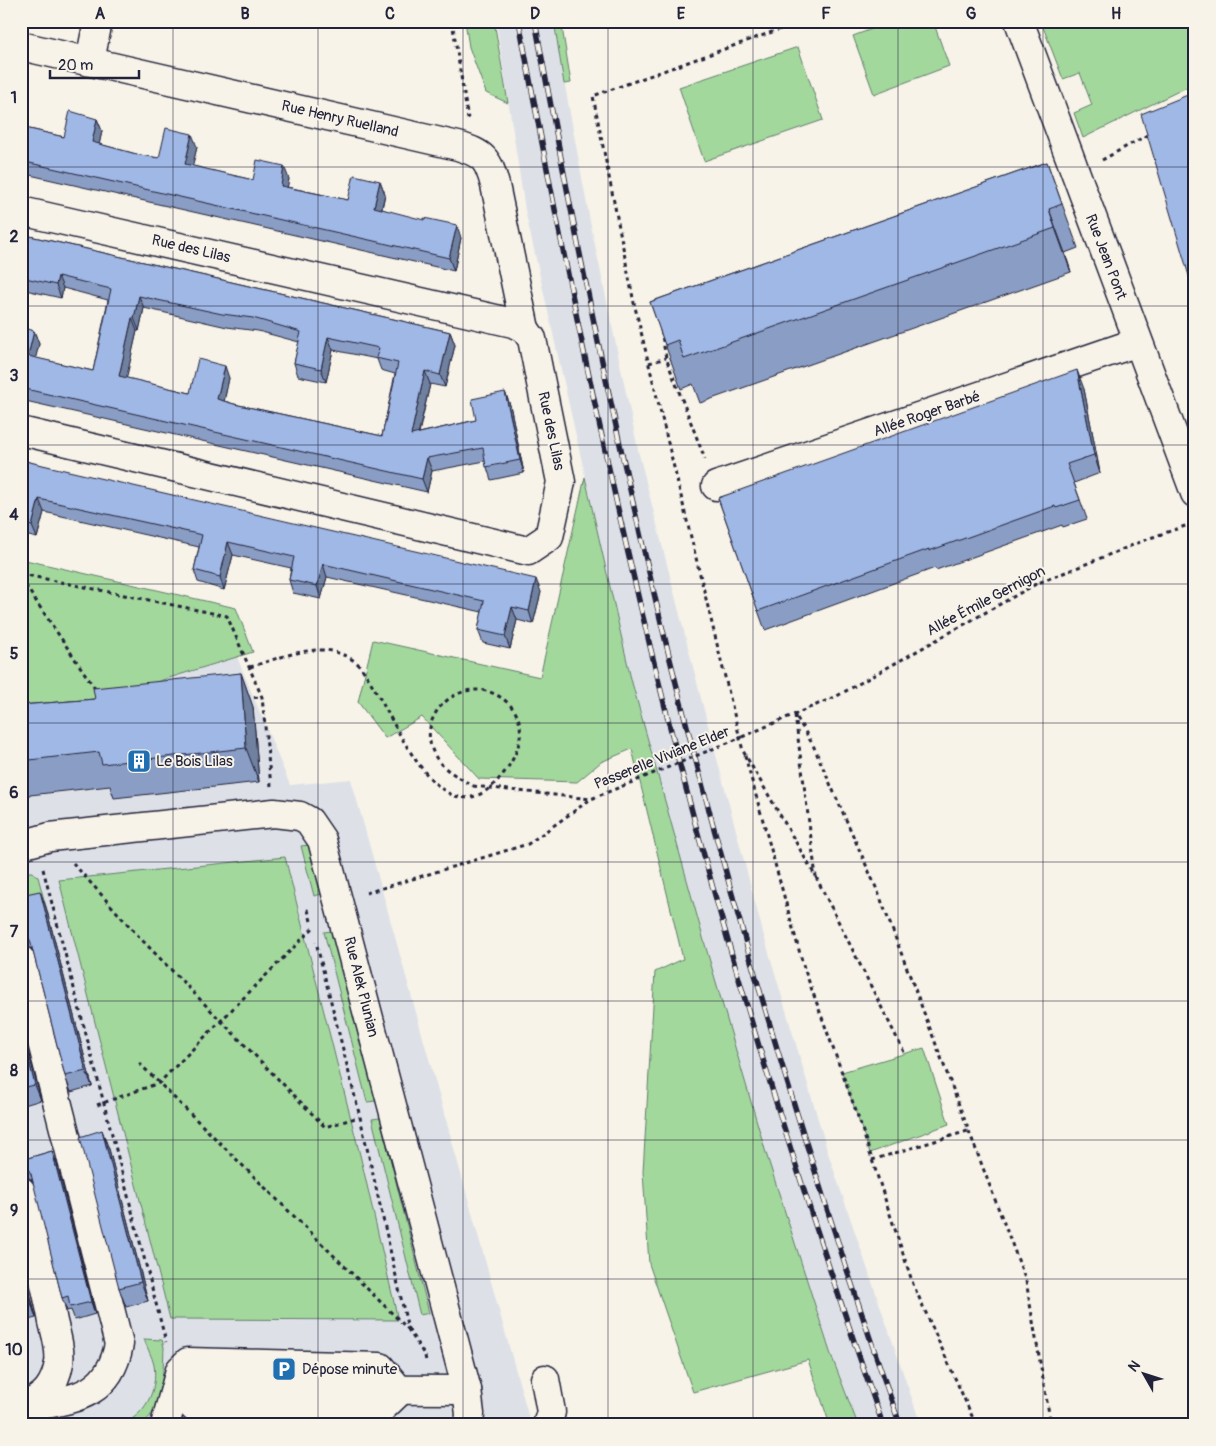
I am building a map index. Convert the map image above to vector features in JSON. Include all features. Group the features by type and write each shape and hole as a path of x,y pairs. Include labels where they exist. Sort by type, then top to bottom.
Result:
{"street":[{"path":"90,61 98,21"},
{"name":"Rue Jean Pont","path":"1019,21 1064,164 1138,342 1195,493"},
{"name":"Rue Henry Ruelland","path":"21,46 474,151"},
{"path":"474,151 482,155 490,166 525,329"},
{"name":"Rue des Lilas","path":"21,211 503,319 525,329 532,339 562,482 549,538 528,551 21,431"},
{"name":"Allée Roger Barbé","path":"716,486 1138,342"},
{"name":"Rue Alek Plunian","path":"36,840 274,813 300,816 315,828 322,840 340,901 390,1104 466,1390 470,1414 469,1425"},
{"path":"21,960 119,1344 116,1358 108,1372 98,1386 83,1396 21,1408"},
{"path":"21,1191 47,1289 60,1361 56,1376 48,1391 38,1400 21,1408"},
{"path":"545,1379 551,1412 548,1425"},
{"path":"165,1425 175,1389 466,1390"}],"path":[{"path":"452,21 474,151"},
{"path":"803,21 593,96 634,303 744,751 804,968 872,1160 912,1284 976,1425"},
{"path":"1064,164 1109,157 1152,132"},
{"path":"660,327 666,358 716,486"},
{"path":"649,363 666,358"},
{"name":"Allée Émile Gernigon","path":"742,737 837,696 1036,584 1153,537 1195,523"},
{"path":"21,574 227,616 262,697 274,813"},
{"path":"21,578 97,692"},
{"path":"250,667 309,650 336,652 357,663 401,736 436,786 460,798 471,797 484,792 490,787 497,782 520,747 521,732 518,717 509,704 490,692 468,690 454,695 442,704 434,716 430,730 431,745 437,758 446,770 473,786 483,787 493,788 503,789 591,799"},
{"path":"242,698 262,697"},
{"path":"795,715 816,877"},
{"path":"795,715 813,745 846,814 971,1130 1026,1281 1051,1425"},
{"name":"Passerelle Viviane Elder","path":"340,901 528,844 591,799 742,737"},
{"path":"744,751 816,877 905,1054"},
{"path":"36,840 140,938 325,1127 390,1104"},
{"path":"36,840 168,1347"},
{"path":"139,1062 408,1329 360,1116 308,910"},
{"path":"97,1105 106,1104 159,1083 313,928"},
{"path":"872,1160 971,1130"}],"shaded area":[{"path":"496,21 553,21 590,221 639,454 703,706 764,936 829,1156 921,1425 858,1425 830,1352 766,1153 704,941 631,679 525,210"},
{"path":"232,645 290,785 351,779 531,1425 21,1425 21,657"}],"green space":[{"path":"465,21 494,21 508,103 486,93 469,47"},
{"path":"554,21 561,21 571,83 564,84"},
{"path":"894,21 933,21 949,66 874,94 853,36"},
{"path":"1062,21 1195,21 1195,83 1083,138 1074,113 1092,105 1080,73 1063,79 1043,27"},
{"path":"798,47 823,120 704,161 679,87"},
{"path":"585,477 631,679 704,941 766,1153 830,1352 858,1425 830,1425 808,1360 693,1392 649,1264 643,1172 655,972 683,959 632,749 601,762 577,782 479,779 422,717 385,738 358,702 373,640 540,677"},
{"path":"21,559 236,608 253,652 101,699 21,707"},
{"path":"310,845 322,894 314,896 301,846"},
{"path":"285,857 361,1159 398,1320 170,1319 59,880"},
{"path":"27,872 32,872 38,877 46,907 27,911 21,888 21,878"},
{"path":"332,931 376,1101 367,1102 324,932"},
{"path":"924,1048 949,1124 870,1153 842,1072"},
{"path":"380,1118 429,1313 420,1315 372,1119"},
{"path":"144,1339 162,1340 164,1347 162,1380 157,1404 152,1414 145,1421 136,1425 120,1425 129,1421 143,1409 152,1393 155,1375 154,1365"}],"building":[{"path":"1195,92 1195,285 1192,286 1141,114"},
{"path":"70,111 97,119 92,142 140,155 159,158 166,128 192,134 185,164 253,180 257,160 284,166 281,186 348,200 354,175 380,181 374,207 424,220 424,218 457,225 449,258 21,161 21,127 64,137"},
{"path":"1047,162 1062,204 1049,209 1055,228 684,359 678,340 665,345 650,302"},
{"path":"21,234 450,332 440,375 425,371 411,435 476,420 472,399 505,392 520,460 486,467 483,448 427,458 422,479 21,388 21,327 34,331 28,356 93,371 111,289 58,276 56,285 21,277","holes":["139,296 222,314 253,318 301,332 294,363 321,369 328,337 379,348 376,358 398,363 382,436 217,399 225,366 198,359 190,393 119,376"]},
{"path":"1077,370 1094,455 1067,464 1080,500 1056,508 1055,506 929,551 929,549 758,611 718,498"},
{"path":"21,460 536,579 529,611 512,607 505,636 478,630 484,601 323,564 317,586 289,580 294,557 228,542 220,577 194,570 202,535 39,499 32,526 21,522"},
{"path":"241,673 246,748 102,764 99,752 21,761 21,705 95,699 93,688"},
{"path":"40,891 86,1071 65,1076 30,940 26,933 21,930 21,895"},
{"path":"21,1031 35,1085 21,1088"},
{"path":"102,1130 141,1282 119,1288 80,1137"},
{"path":"52,1151 91,1302 70,1307 68,1296 62,1298 31,1174 27,1167 21,1163 21,1160"},
{"path":"21,1263 32,1306 21,1308"}],"railway":[{"path":"519,21 551,191 604,446 663,699 711,882 764,1064 822,1245 883,1425"},
{"path":"535,21 567,191 620,446 680,699 729,882 782,1064 839,1245 900,1425"}],"place":[{"name":"Le Bois Lilas","path":"139,761"},
{"name":"Dépose minute","path":"284,1369"}]}
